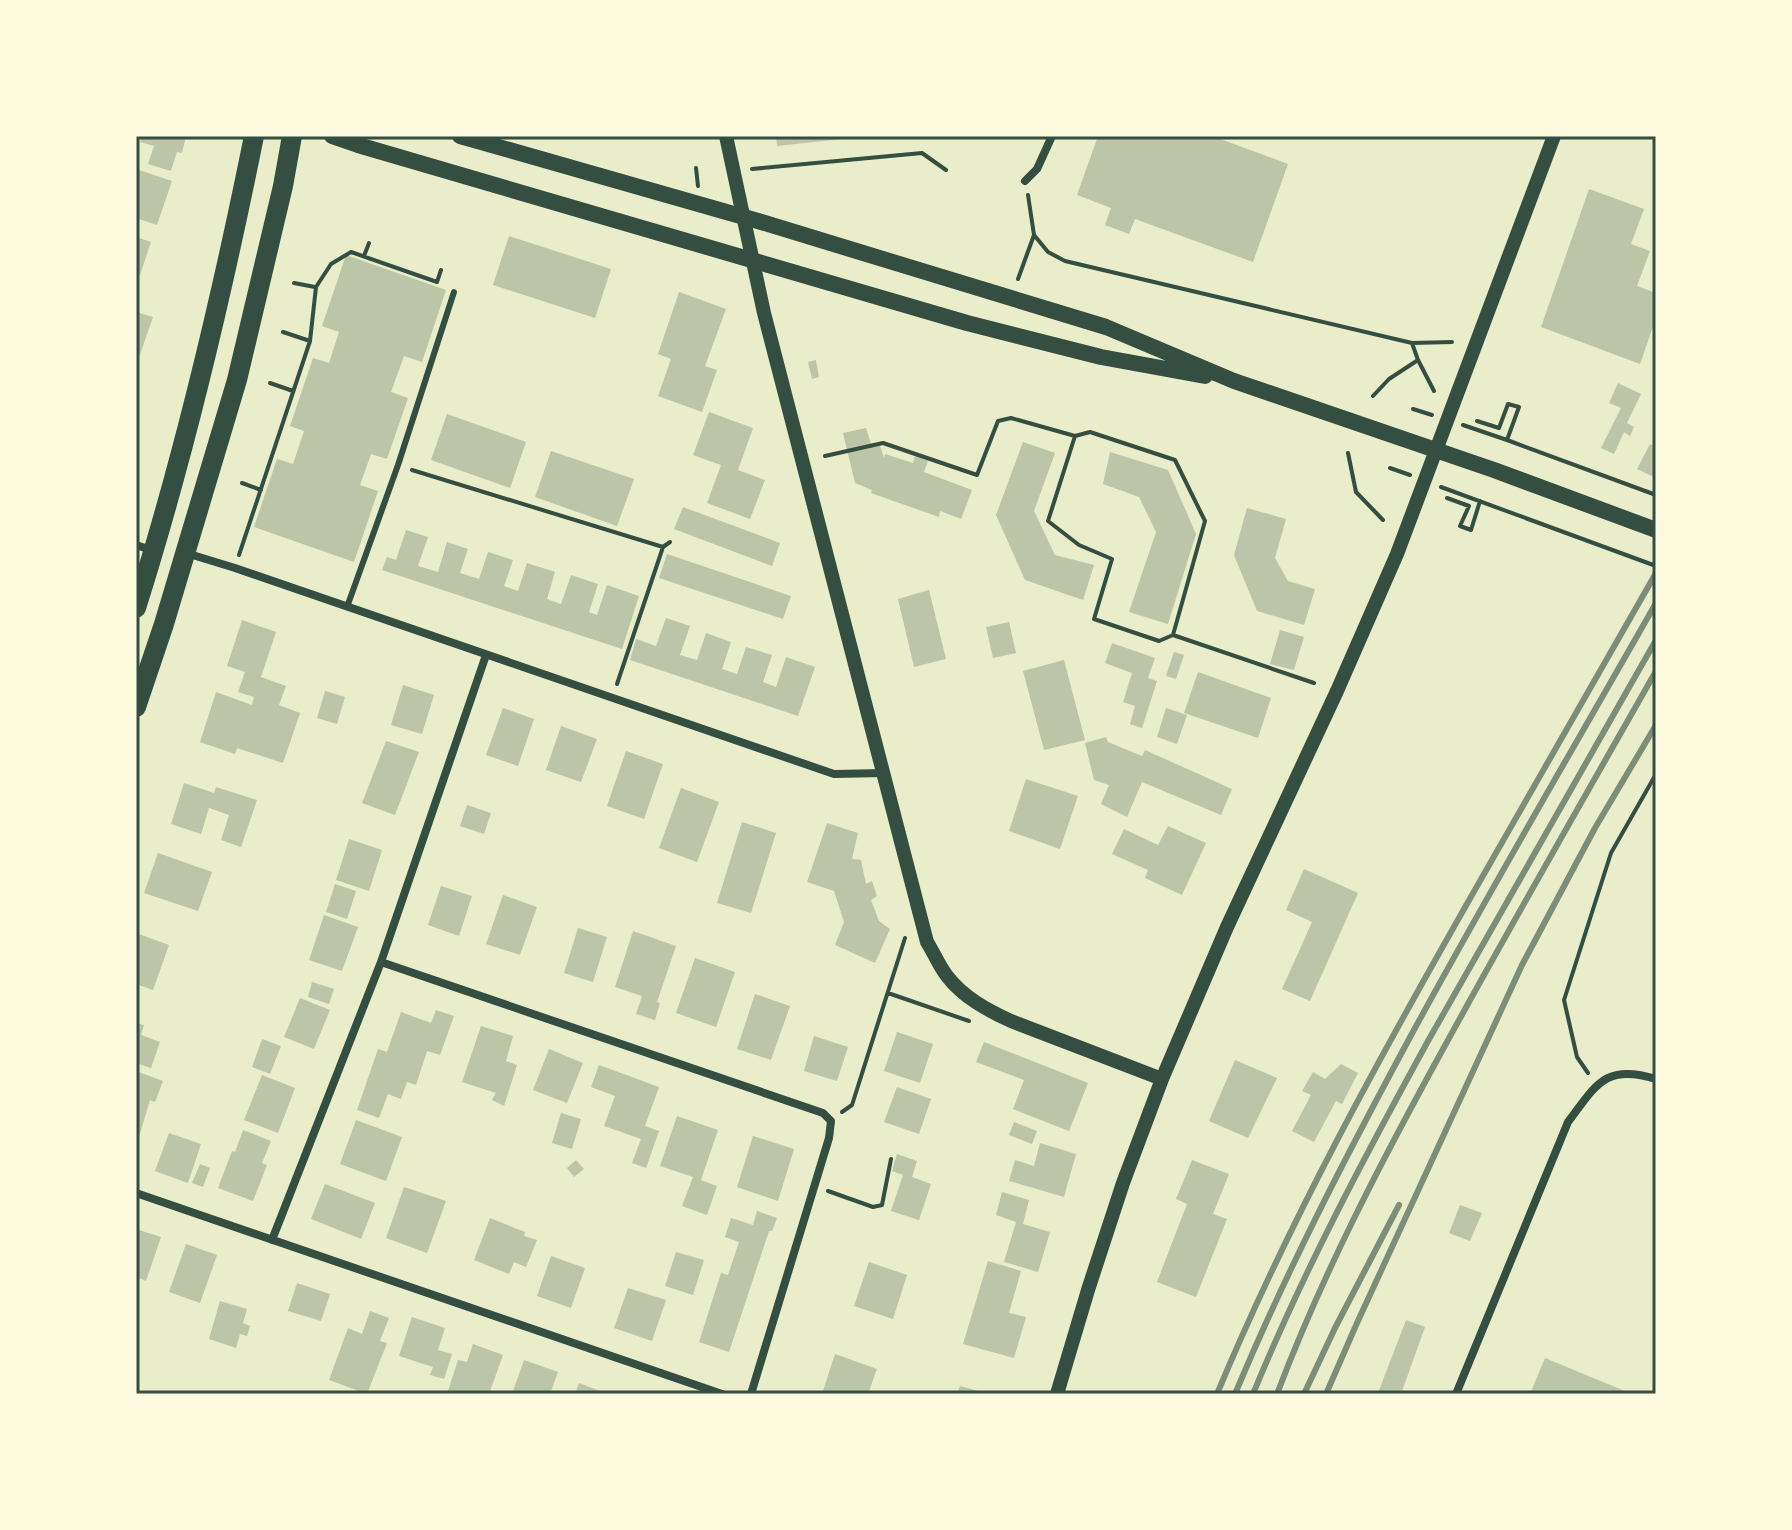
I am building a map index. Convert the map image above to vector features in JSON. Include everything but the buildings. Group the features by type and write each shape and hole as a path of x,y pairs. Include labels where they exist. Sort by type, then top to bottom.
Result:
{"main road":[{"path":"136,608 145,548 210,342 254,136"},
{"path":"136,707 237,380 292,136"},
{"path":"332,136 967,323 1101,357 1234,381"},
{"path":"460,136 744,217 1106,327 1234,381 1402,437 1656,530"}],"street":[{"path":"726,136 786,400 927,942 946,976 987,1010 1162,1079"},
{"path":"1025,181 1037,169 1052,136"},
{"path":"1057,1394 1123,1183 1162,1079 1227,927 1331,705 1397,554 1554,136"},
{"path":"185,553 834,774 883,773"},
{"path":"272,1240 381,962 486,655"},
{"path":"381,962 823,1113 831,1121 829,1138 751,1394"},
{"path":"1456,1394 1568,1122 1596,1085 1618,1074 1637,1073 1656,1079"},
{"path":"136,1193 722,1394"}],"lane":[{"path":"347,607 398,465 454,292"}],"path":[{"path":"733,171 922,153 946,170"},
{"path":"1018,279 1034,235 1025,181"},
{"path":"1034,235 1048,252 1065,261 1412,343 1452,342"},
{"path":"364,256 369,243"},
{"path":"235,568 310,341 316,287 331,264 351,252 437,282 441,270"},
{"path":"294,283 316,287"},
{"path":"283,332 310,341"},
{"path":"1412,343 1434,391"},
{"path":"1373,396 1389,379 1418,360"},
{"path":"270,383 293,391"},
{"path":"1477,421 1499,428 1508,404 1519,407 1507,440"},
{"path":"1413,409 1440,418"},
{"path":"825,456 883,443 977,475 998,421 1011,418 1075,436 1090,432 1175,460 1205,521 1173,635"},
{"path":"1453,422 1656,495"},
{"path":"1075,436 1048,521 1079,545 1112,559 1094,619 1159,641 1173,635 1314,683"},
{"path":"1348,453 1356,492 1383,520"},
{"path":"398,465 663,547"},
{"path":"1390,468 1415,477"},
{"path":"242,483 261,490"},
{"path":"1441,487 1656,566"},
{"path":"1447,498 1469,506 1460,526 1471,530 1480,501"},
{"path":"612,699 663,547 670,542"},
{"path":"1596,1085 1577,1057 1564,1000 1611,853 1656,774"},
{"path":"835,1118 852,1105 907,934 922,925"},
{"path":"888,993 970,1022"},
{"path":"828,1191 873,1207 882,1205 891,1159"}],"railway":[{"path":"1217,1394 1275,1264 1372,1074 1656,573"},
{"path":"1235,1394 1296,1259 1385,1084 1656,603"},
{"path":"1253,1394 1314,1259 1381,1128 1656,640"},
{"path":"1277,1394 1333,1262 1397,1135 1656,671"},
{"path":"1326,1394 1522,965 1595,828 1656,725"},
{"path":"1304,1394 1399,1205"}]}
